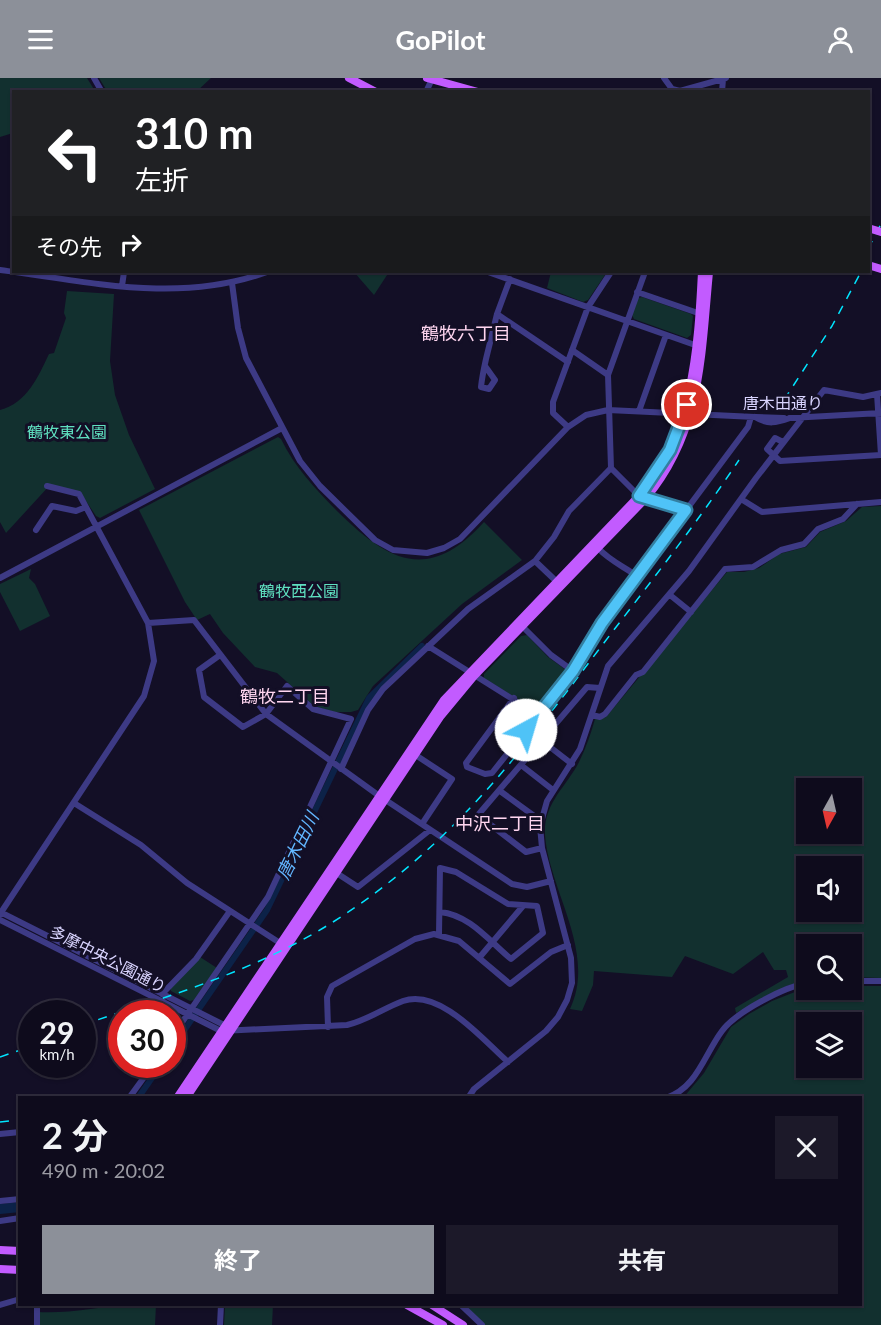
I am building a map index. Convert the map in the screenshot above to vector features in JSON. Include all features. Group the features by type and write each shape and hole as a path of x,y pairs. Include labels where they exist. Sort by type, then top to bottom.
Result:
{"main road":[{"path":"349,78 372,90"},
{"path":"429,79 470,90"},
{"path":"688,414 702,273"},
{"path":"178,1096 335,872 427,722 520,624 598,548 669,467 698,381 709,273"},
{"path":"520,624 556,581 643,497"},
{"path":"187,1096 280,943 381,797 471,674"},
{"path":"0,1250 18,1251"},
{"path":"0,1269 18,1270"},
{"path":"409,1306 443,1325"},
{"path":"434,1306 463,1325"}],"street":[{"path":"664,78 672,89 676,90"},
{"path":"684,90 724,79"},
{"path":"23,273 166,290 232,283 264,273"},
{"path":"122,286 124,273"},
{"path":"491,273 695,345"},
{"path":"568,428 553,413 552,408 588,307 610,273"},
{"path":"645,273 608,375 611,468 643,497 686,510"},
{"path":"485,366 497,314 510,279"},
{"path":"232,283 238,328 246,358 282,428 311,475 366,532 393,550 418,553 444,548 460,539 568,428 586,415 608,410"},
{"path":"638,292 698,313"},
{"path":"497,314 568,362"},
{"path":"639,411 666,335"},
{"path":"572,350 608,375"},
{"path":"824,390 863,397 879,393 880,413 881,455 780,461 767,449 775,438 783,442 796,418 824,390"},
{"name":"唐木田通り","path":"608,410 796,418 880,413"},
{"path":"514,698 466,763 467,767 485,774 492,773 573,671 602,623 748,427 753,417"},
{"path":"0,578 282,428"},
{"path":"469,1096 474,1089 546,1031 565,1006 572,972 568,945 542,848 541,821 553,790 572,764 612,660 670,596 772,456"},
{"path":"186,1018 254,926 336,765 375,700 428,646 477,601 535,561 554,537 569,511 611,468"},
{"path":"0,917 150,684 154,654 148,623 79,494 47,486"},
{"path":"741,499 762,513 881,502"},
{"path":"592,715 600,717 605,714 725,569 753,567 781,550 804,544 818,529 843,519 857,504"},
{"path":"36,530 52,506 76,512 86,507"},
{"path":"598,548 612,562 623,566 637,576"},
{"path":"535,561 556,581"},
{"path":"670,596 691,612"},
{"path":"148,623 194,620 266,714 381,797 516,886 527,887 551,881"},
{"path":"520,624 550,655 573,671"},
{"path":"428,646 538,715"},
{"path":"219,655 199,670 204,697 243,726 266,714 287,686 313,709 351,719 336,765"},
{"path":"542,848 526,852 478,814 587,687 600,688"},
{"path":"541,740 572,764"},
{"path":"414,754 452,779 422,824"},
{"path":"521,765 553,790"},
{"path":"500,791 541,821"},
{"path":"74,804 141,845 188,883 280,943"},
{"path":"335,872 358,887 430,830"},
{"path":"439,934 440,868 456,872 502,902 537,906 543,933 512,959 469,922 440,912"},
{"path":"479,958 523,906"},
{"path":"162,994 196,959 230,911"},
{"name":"多摩中央公園通り","path":"0,917 117,975 162,994 191,1012 226,1029"},
{"path":"328,1027 327,997 332,986 338,980 415,939 439,934 455,939 510,984 551,952 568,945"},
{"name":"多摩中央公園通り","path":"117,975 161,1000"},
{"path":"862,981 881,981"},
{"path":"671,1096 688,1085 728,1024 769,998 796,987"},
{"path":"226,1029 328,1027 356,1023 408,999 426,999 445,1008 508,1062"},
{"name":"多摩中央公園通り","path":"186,1010 191,1012"},
{"path":"130,1096 143,1078"},
{"path":"0,1134 18,1133"},
{"path":"0,1201 18,1199"},
{"path":"0,1221 18,1218"},
{"path":"0,1305 18,1300"},
{"path":"37,1306 37,1325"},
{"path":"220,1325 221,1306"},
{"path":"462,1306 482,1325"}],"green space":[{"path":"0,78 87,78 94,90 12,90 12,133 0,137"},
{"path":"99,78 211,78 198,90 106,90"},
{"path":"355,273 388,273 374,295"},
{"path":"551,273 606,273 588,300 583,302 547,288"},
{"name":"鶴牧東公園","path":"67,291 114,294 110,361 115,395 129,435 155,489 100,518 96,516 80,492 50,485 6,533 0,522 0,410 18,402 36,380 49,354 54,353 66,318 64,313"},
{"path":"642,297 691,314 693,316 691,335 687,338 634,319 632,315 638,298"},
{"name":"鶴牧西公園","path":"278,437 306,477 337,511 374,543 391,553 409,559 426,559 445,553 464,541 484,522 522,560 462,604 373,686 358,710 351,712 334,712 314,706 277,673 255,667 223,633 210,614 197,620 185,602 139,510"},
{"path":"881,506 881,978 862,977 862,934 796,934 796,983 736,1013 735,1008 788,977 786,970 774,970 763,952 733,974 685,956 672,977 594,971 593,985 582,1011 570,1009 577,987 578,966 569,922 548,856 545,824 551,805 582,757 595,719 606,717 727,572 744,572 759,568 779,554 806,547 820,532 846,521 862,507"},
{"path":"31,569 29,578 35,584 50,616 20,631 0,592 0,584"},
{"path":"527,635 548,657 566,670 567,674 539,710 535,710 484,678 484,674 521,636"},
{"path":"200,957 217,968 194,1000 190,1001 171,991 170,987"},
{"path":"862,986 881,986 881,1325 484,1325 466,1306 862,1306 862,1096 685,1096 704,1073 731,1027 772,1001 796,992 796,1000 862,1000"},
{"path":"119,1306 156,1306 155,1325 35,1325 37,1312"},
{"path":"225,1306 273,1306 272,1325 224,1325"}],"waterway":[{"name":"唐木田川","path":"186,1028 267,910 369,698 422,646"},
{"name":"唐木田川","path":"139,1096 152,1078"},
{"path":"0,1209 18,1207"}],"railway":[{"path":"870,245 881,224"},
{"path":"784,400 832,326 860,273"},
{"path":"96,1020 211,981 273,955 333,922 412,864 446,833 508,765 670,557 739,460"},
{"path":"0,1057 18,1051"},
{"path":"0,1122 18,1120"}],"district":[{"name":"鶴牧六丁目","path":"466,334"},
{"name":"鶴牧二丁目","path":"285,697"},
{"name":"中沢二丁目","path":"500,824"}],"route":[{"path":"526,730 573,671 602,623 686,510 639,496 663,464 687,405"}]}
